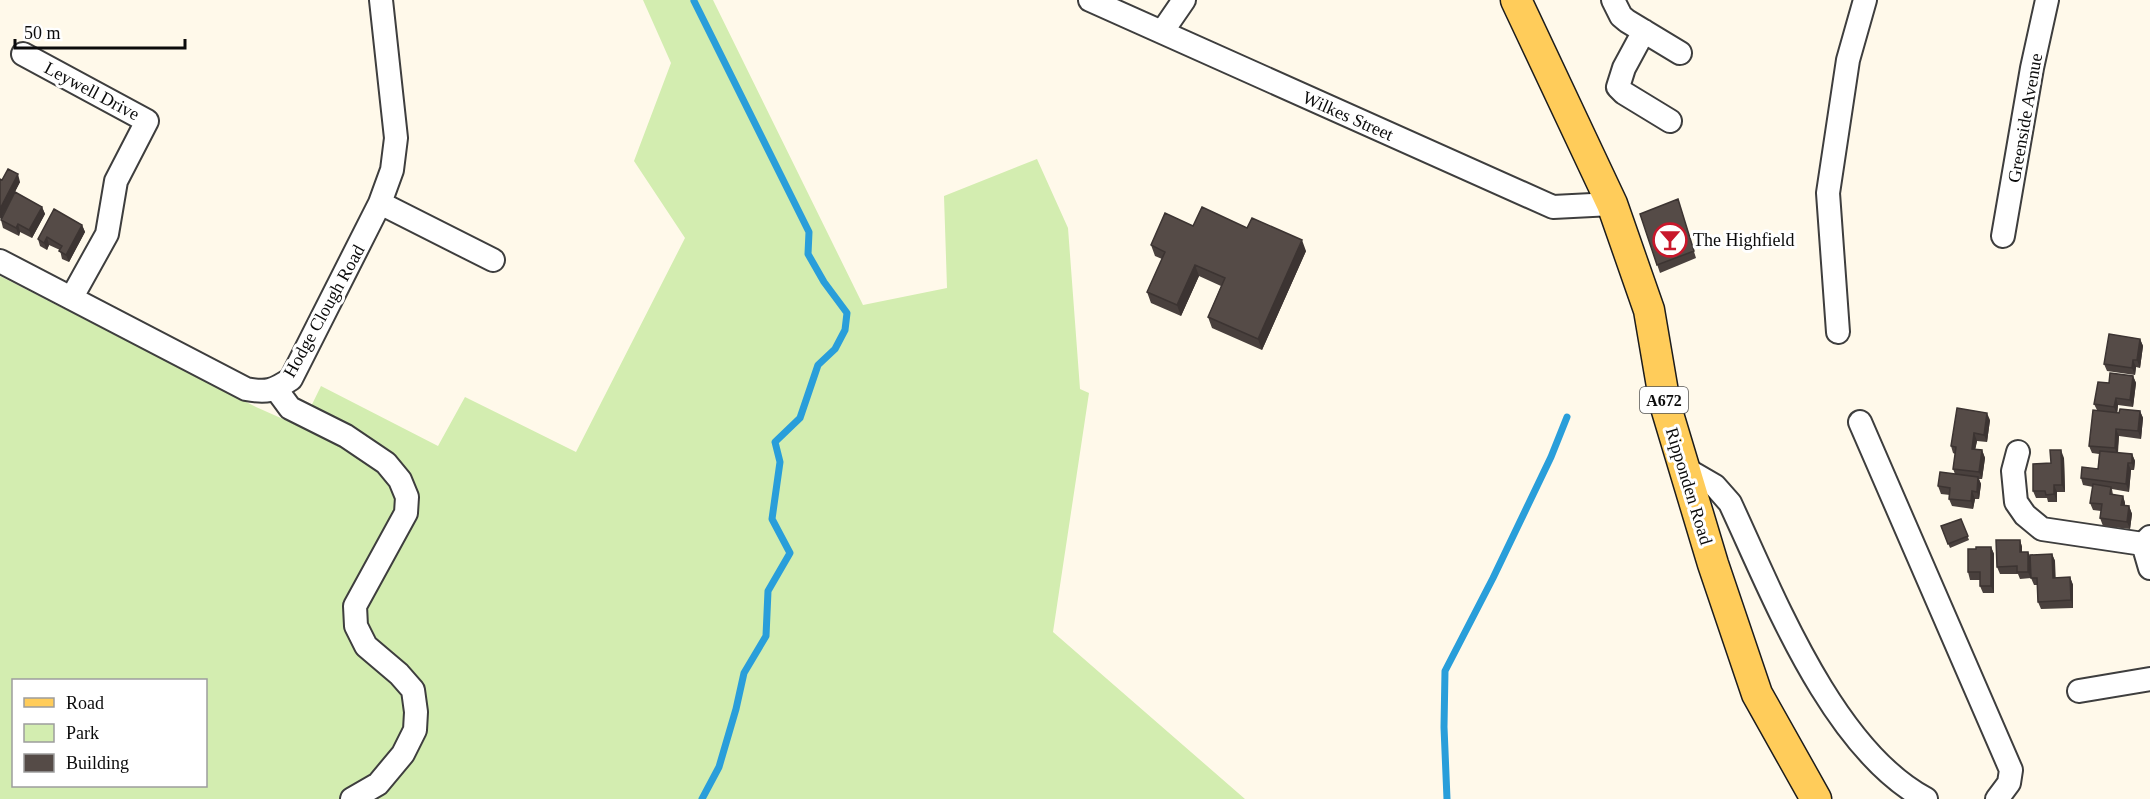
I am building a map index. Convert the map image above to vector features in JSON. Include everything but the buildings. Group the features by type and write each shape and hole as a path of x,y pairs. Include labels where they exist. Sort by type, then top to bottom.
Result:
{"main road":[{"name":"Ripponden Road","path":"1516,0 1612,204 1649,310 1665,404 1713,564 1757,694 1816,799"}],"street":[{"name":"Hodge Clough Road","path":"0,261 246,389 262,392 276,389 291,379 380,203 392,170 396,138 381,0"},
{"name":"Wilkes Street","path":"1090,0 1553,207 1612,204"},
{"path":"1162,32 1184,0"},
{"path":"1613,0 1621,16 1680,53"},
{"path":"1838,332 1828,193 1848,60 1865,0"},
{"name":"Greenside Avenue","path":"2003,236 2032,68 2047,0"},
{"path":"1644,31 1624,68 1618,87 1670,121"},
{"name":"Leywell Drive","path":"23,54 147,121 116,181 107,234 72,297"},
{"path":"380,203 493,260"},
{"path":"276,389 290,408 346,436 386,463 400,480 407,497 406,513 355,606 356,626 366,646 399,674 413,690 416,712 415,730 403,754 378,784 352,799"},
{"path":"1860,422 2011,770 2009,783 1997,799"},
{"path":"2018,452 2013,471 2016,501 2025,515 2042,529 2146,540 2150,568"},
{"path":"1684,468 1715,486 1730,503 1790,633 1848,728 1890,774 1926,799"},
{"path":"2079,691 2150,679"}],"green space":[{"path":"643,0 713,0 863,305 947,288 944,196 1037,159 1068,228 1080,389 1089,393 1053,632 1245,799 0,799 0,276 256,407 301,427 321,386 438,446 465,397 576,452 685,238 634,161 671,63"}],"waterway":[{"path":"694,1 809,232 808,254 824,282 847,313 845,330 835,349 818,365 800,418 775,442 780,462 772,519 790,553 768,591 766,636 744,673 719,767 702,799"},
{"path":"1447,799 1444,727 1445,671 1493,578 1551,457 1567,417"}],"place":[{"name":"The Highfield","path":"1670,240"}]}
